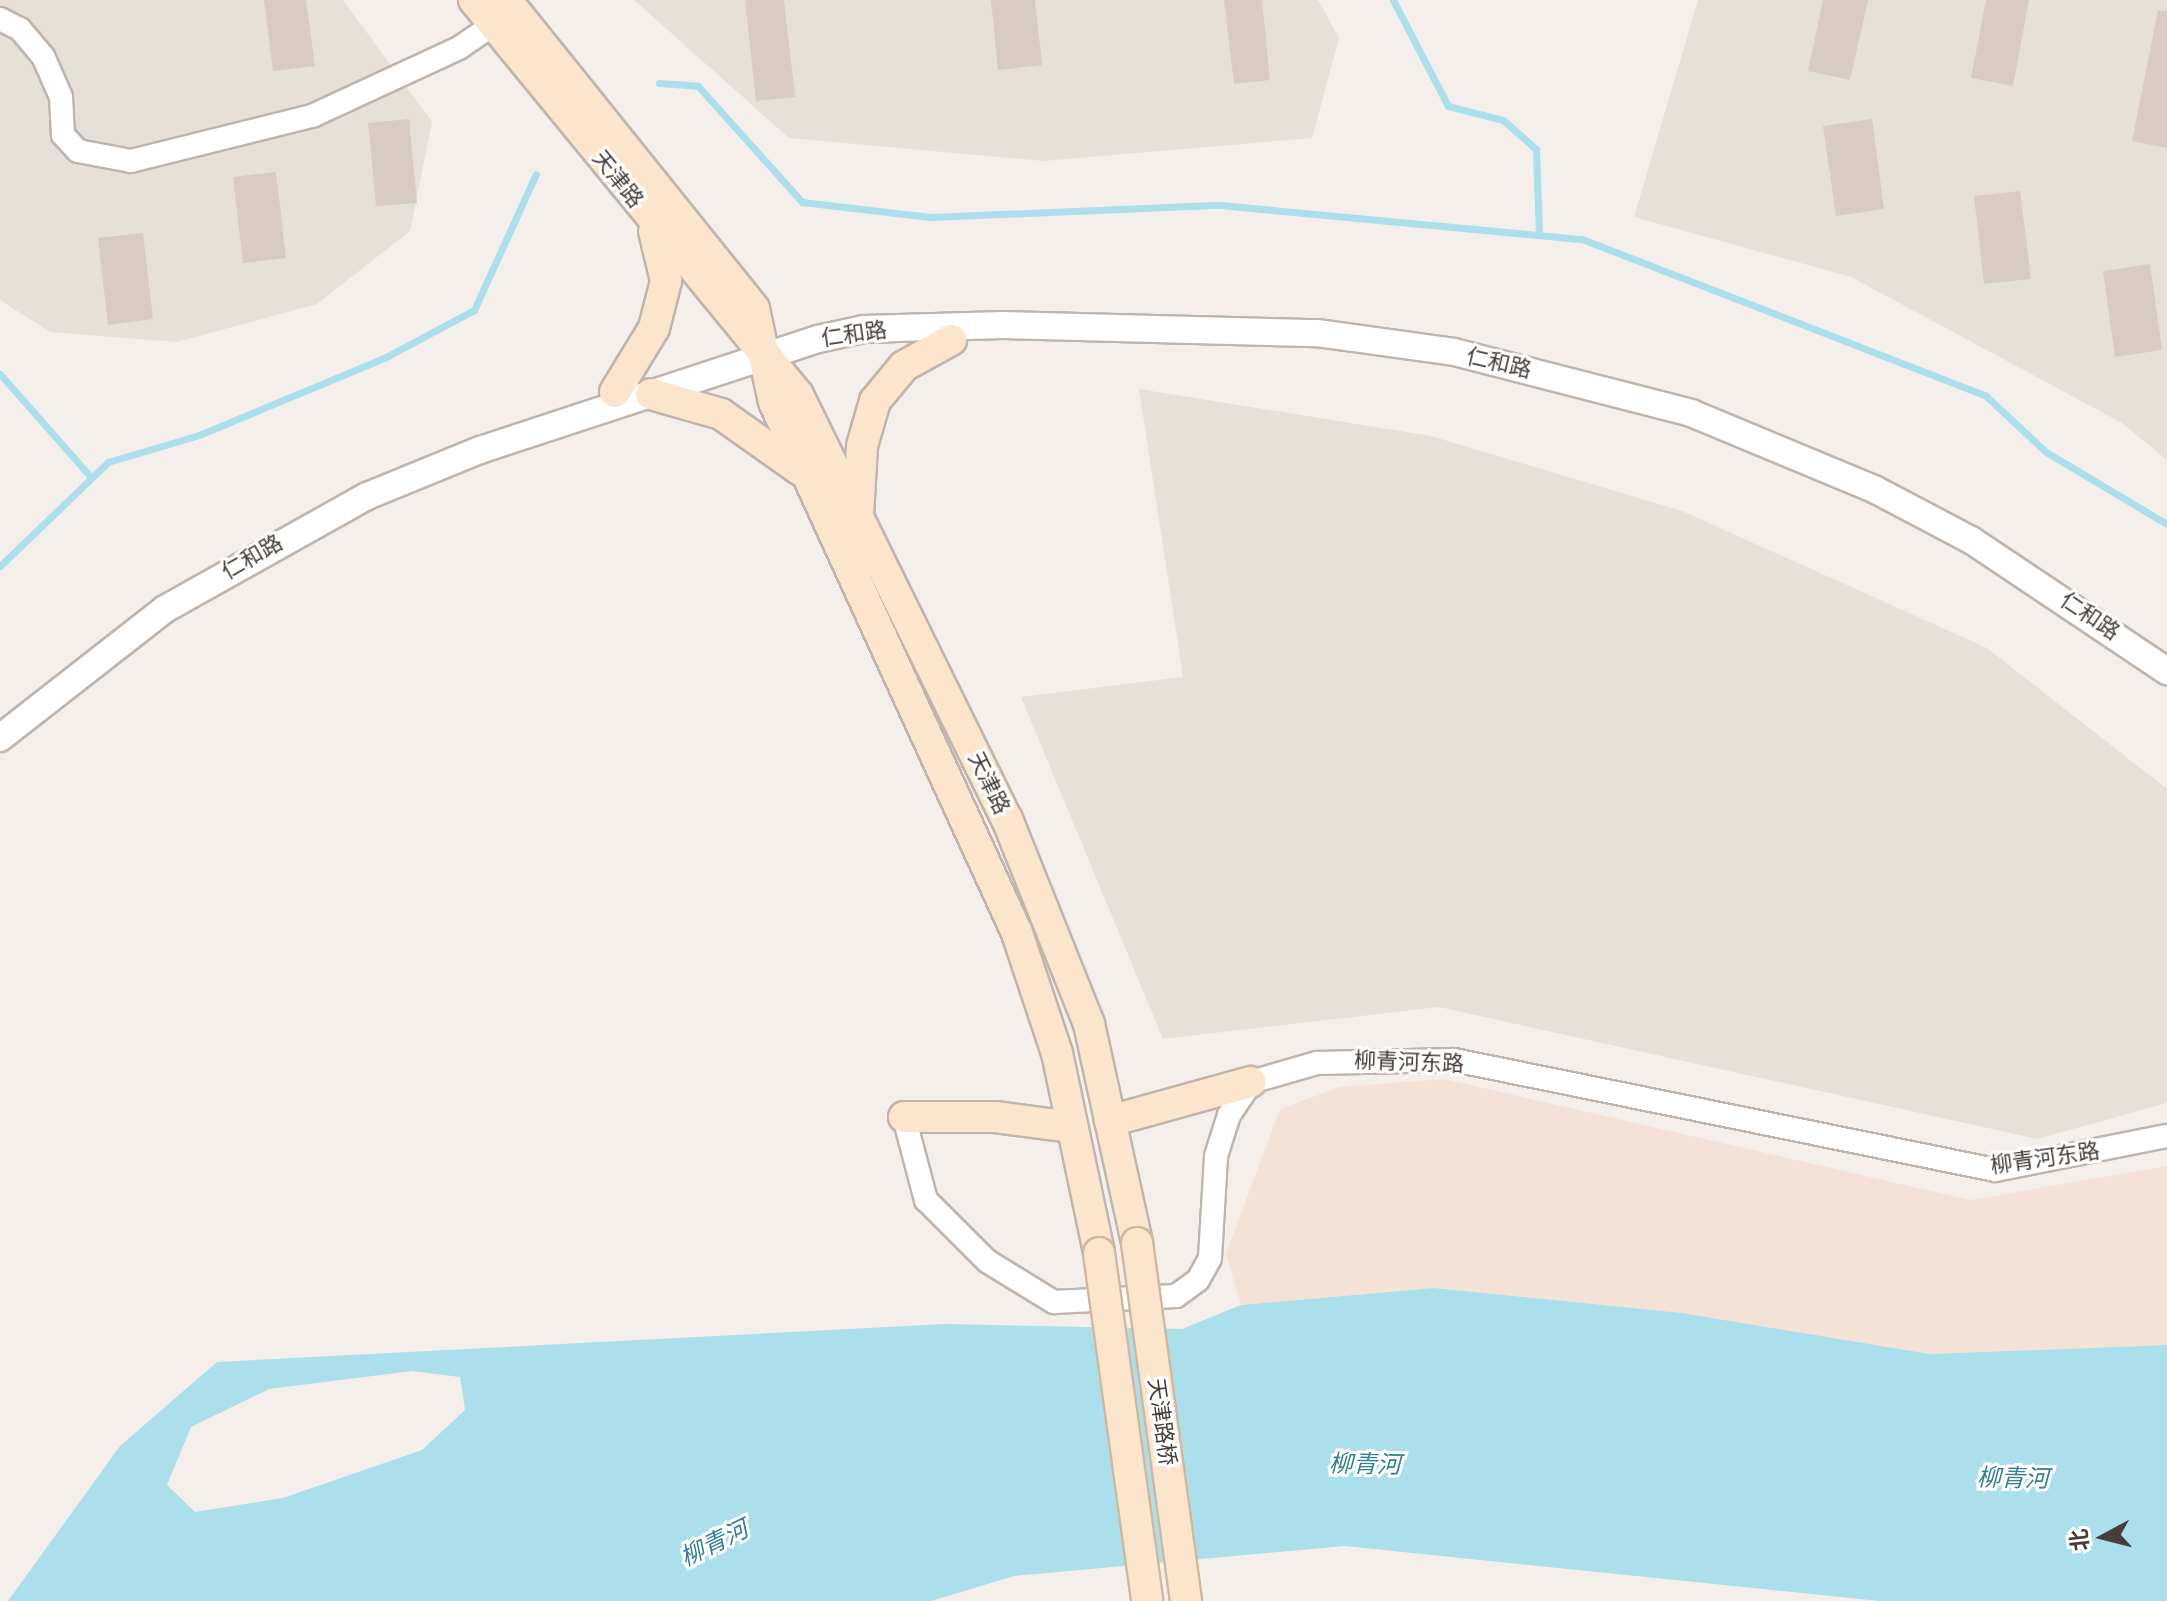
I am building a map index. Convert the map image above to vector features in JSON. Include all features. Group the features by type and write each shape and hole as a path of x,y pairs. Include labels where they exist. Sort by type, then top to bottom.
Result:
{"main road":[{"name":"天津路","path":"474,0 500,12 754,309 774,402 1017,933 1057,1053 1099,1253"},
{"name":"天津路","path":"500,12 652,221 798,395 1007,819 1089,1024 1137,1243"},
{"path":"615,392 654,328 666,281 652,221"},
{"path":"857,518 862,446 875,401 904,366 951,340"},
{"path":"651,394 721,414 808,477"},
{"path":"1110,1121 1251,1082"},
{"path":"904,1117 995,1117 1072,1127"},
{"name":"天津路桥","path":"1137,1243 1186,1601"},
{"name":"天津路桥","path":"1099,1253 1147,1601"}],"street":[{"path":"0,19 20,29 43,56 61,97 63,135 78,151 131,161 312,116 459,48 500,12"},
{"name":"仁和路","path":"0,738 165,609 253,555 381,490 763,356 864,329 1129,323 1317,333 1454,352 1691,413 1876,490 2065,599 2167,671"},
{"name":"仁和路","path":"0,722 158,599 247,544 361,484 698,363 866,342 1129,336 1316,345 1452,365 1588,396 1687,425 1870,501 2072,617 2167,686"},
{"name":"柳青河东路","path":"1251,1082 1317,1063 1454,1060 1995,1170 2167,1136"},
{"path":"904,1117 926,1200 987,1261 1020,1284 1054,1302 1176,1296 1198,1280 1210,1258 1216,1156 1229,1115 1251,1082"}],"shaded area":[{"path":"0,0 343,0 432,122 410,231 317,304 177,342 50,332 0,300"},
{"path":"634,0 1318,0 1339,38 1312,138 1044,161 789,138"},
{"path":"1698,0 2167,0 2167,460 2122,423 1851,277 1634,217"},
{"path":"1139,389 1431,436 1682,511 1987,648 2167,789 2167,1103 2037,1139 1439,1007 1163,1039 1021,697 1183,677"},
{"path":"1444,1079 1970,1200 2167,1166 2167,1345 1930,1354 1682,1313 1434,1288 1241,1305 1226,1254 1280,1109 1340,1087"}],"water":[{"name":"柳青河","path":"1434,1288 1682,1313 1930,1354 2167,1345 2167,1601 1879,1601 1345,1546 1014,1576 931,1601 8,1601 120,1446 217,1362 945,1324 1182,1329 1241,1305","holes":["412,1371 460,1377 465,1410 422,1450 283,1498 195,1512 167,1485 191,1427 269,1389"]}],"building":[{"path":"264,0 306,0 315,66 273,71"},
{"path":"745,0 784,0 795,97 756,101"},
{"path":"991,0 1035,0 1042,65 998,70"},
{"path":"1224,0 1262,0 1270,80 1234,84"},
{"path":"1823,0 1868,0 1850,80 1808,71"},
{"path":"1986,0 2029,0 2013,86 1971,78"},
{"path":"2158,10 2167,11 2167,148 2132,141"},
{"path":"409,119 417,203 376,206 368,123"},
{"path":"1872,119 1884,209 1836,216 1823,126"},
{"path":"276,172 286,258 243,263 233,177"},
{"path":"2020,191 2031,279 1984,284 1974,196"},
{"path":"143,233 153,319 108,325 98,238"},
{"path":"2150,264 2162,350 2115,357 2103,271"}],"waterway":[{"path":"1393,0 1448,106 1503,120 1536,149 1539,234"},
{"path":"659,83 698,86 802,202 930,217 1220,205 1582,239 1985,395 2046,452 2167,524"},
{"path":"0,566 108,462 199,435 386,357 474,310 536,174"},
{"path":"0,374 90,476"}]}
